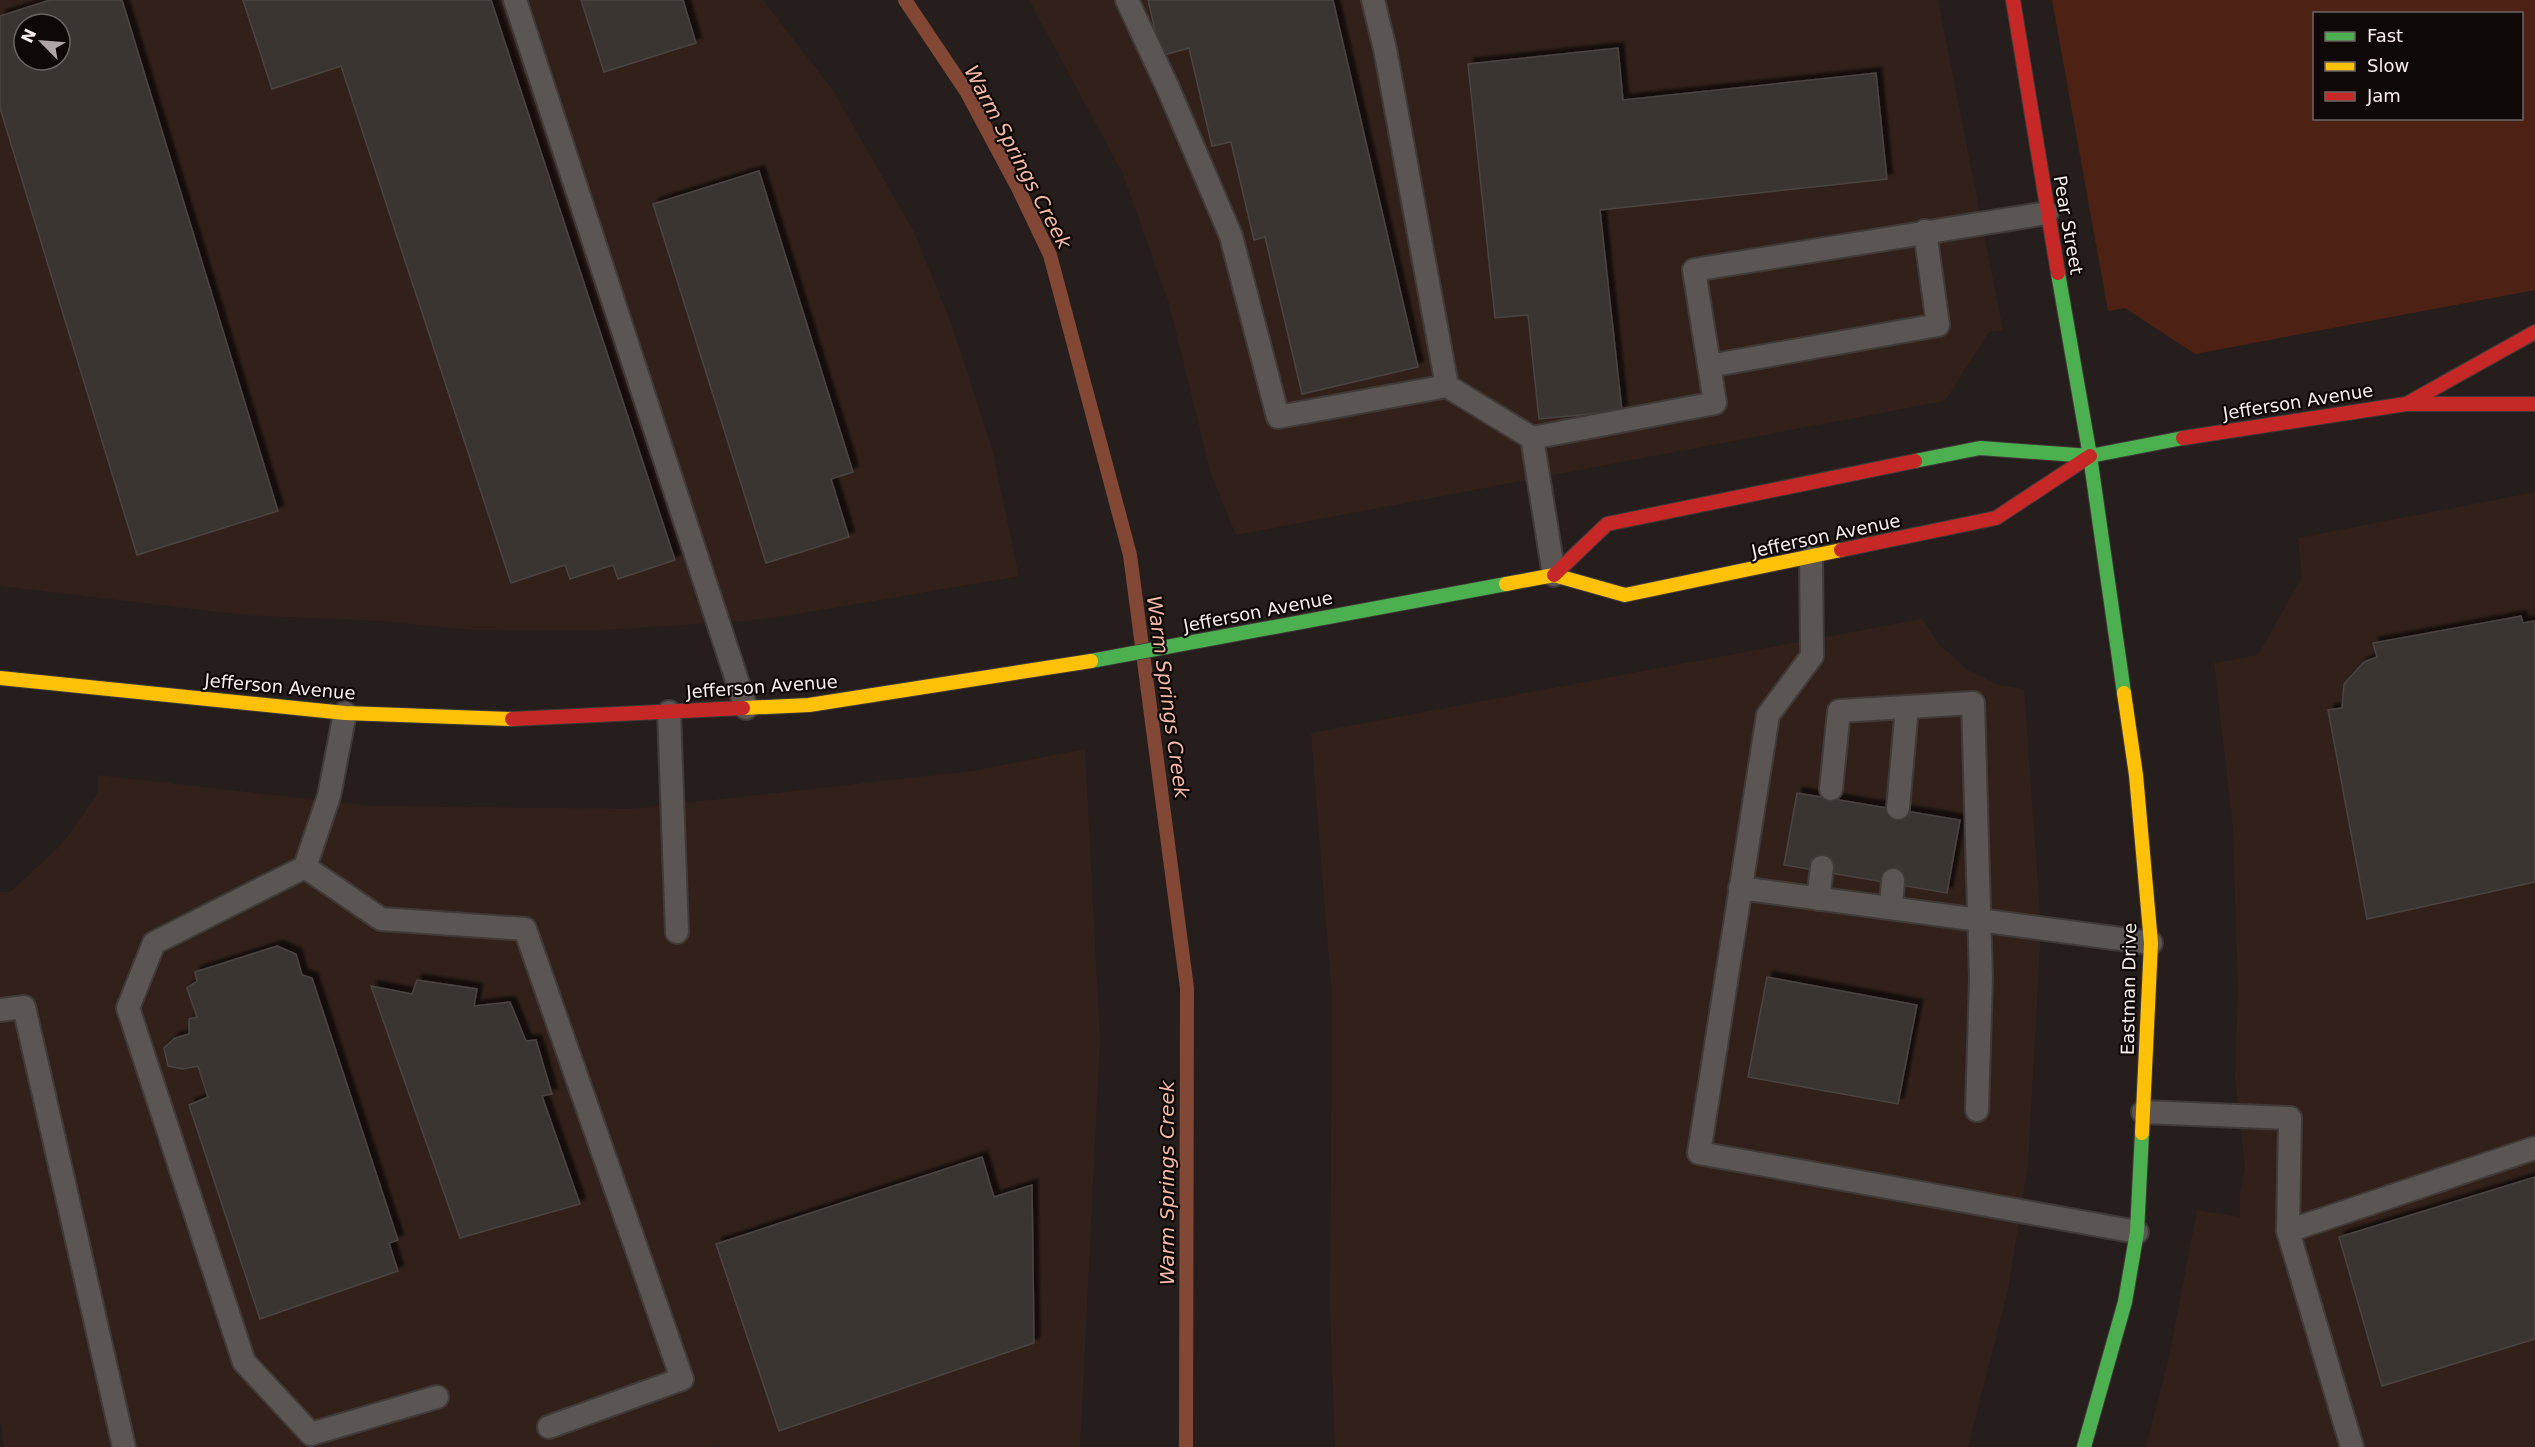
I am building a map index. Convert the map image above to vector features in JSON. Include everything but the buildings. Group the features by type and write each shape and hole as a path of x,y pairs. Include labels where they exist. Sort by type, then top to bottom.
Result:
{"main road":[{"name":"Pear Street","path":"2013,0 2047,213 2090,456"},
{"name":"Jefferson Avenue","path":"2406,404 2535,332"},
{"name":"Jefferson Avenue","path":"1554,574 1607,524 1980,448 2090,456 2170,440 2406,404 2535,404"},
{"name":"Jefferson Avenue","path":"0,678 345,712 527,719 808,705 1060,667 1554,574 1625,595 1996,518 2090,456"},
{"name":"Eastman Drive","path":"2084,1447 2125,1302 2137,1232 2151,943 2136,775 2090,456"}],"lane":[{"path":"515,0 746,708"},
{"path":"1127,0 1168,88 1231,236 1278,417 1447,387 1532,438 1715,403 1694,270 2047,213"},
{"path":"1372,0 1385,49 1447,387"},
{"path":"1709,366 1938,325 1925,231"},
{"path":"1532,438 1554,574"},
{"path":"1811,557 1812,656 1768,715 1699,1153 2137,1232"},
{"path":"1831,789 1839,711 1973,703 1981,978 1977,1110"},
{"path":"1898,808 1907,707"},
{"path":"345,712 329,796 305,867 154,943 128,1008 244,1362 311,1434 437,1397"},
{"path":"669,712 677,932"},
{"path":"305,867 381,919 525,929 682,1379 549,1427"},
{"path":"1818,899 1822,867"},
{"path":"1891,908 1893,880"},
{"path":"1740,888 2151,943"},
{"path":"0,1010 24,1007 124,1447"},
{"path":"2144,1112 2290,1118 2288,1231 2352,1447"},
{"path":"2288,1231 2535,1148"}],"shaded area":[{"path":"0,0 763,0 832,89 913,230 952,325 993,453 1019,576 792,615 744,621 589,631 473,630 381,621 244,615 0,586"},
{"path":"1029,0 1938,0 2003,330 1989,332 1945,401 1236,535 1211,474 1168,300 1122,172"},
{"path":"2052,0 2535,0 2535,290 2195,354 2125,308 2108,311"},
{"path":"2535,492 2535,1447 2146,1447 2169,1357 2197,1210 2240,1217 2240,1194 2245,1167 2235,1077 2238,991 2233,827 2214,663 2258,655 2302,577 2298,538"},
{"path":"1922,619 1940,645 1969,671 1999,685 2024,689 2041,927 2028,1164 2008,1290 1968,1447 1335,1447 1330,1307 1332,997 1311,733"},
{"path":"1085,749 1100,1040 1080,1447 719,1447 718,1445 711,1447 4,1447 0,1419 0,892 10,892 62,844 98,793 97,775 371,806 632,809 972,771"}],"waterway":[{"name":"Warm Springs Creek","path":"905,0 966,91 1018,188 1050,255 1130,555 1187,988 1186,1447"}],"traffic: fast":[{"path":"2058,273 2090,456 2124,693"},
{"path":"1915,461 1980,448 2090,456 2183,438"},
{"path":"1091,661 1506,584"},
{"path":"2084,1447 2125,1302 2137,1232 2142,1133"}],"traffic: slow":[{"path":"1506,584 1554,575 1625,595 1841,550"},
{"path":"743,708 809,705 1091,661"},
{"path":"0,678 345,713 512,719"},
{"path":"2124,693 2136,775 2151,943 2142,1133"}],"traffic: jam":[{"path":"2013,0 2058,273"},
{"path":"2408,403 2535,332"},
{"path":"2183,438 2406,404 2535,404"},
{"path":"1841,550 1996,518 2090,456"},
{"path":"1554,575 1607,524 1915,461"},
{"path":"512,719 743,708"}]}
